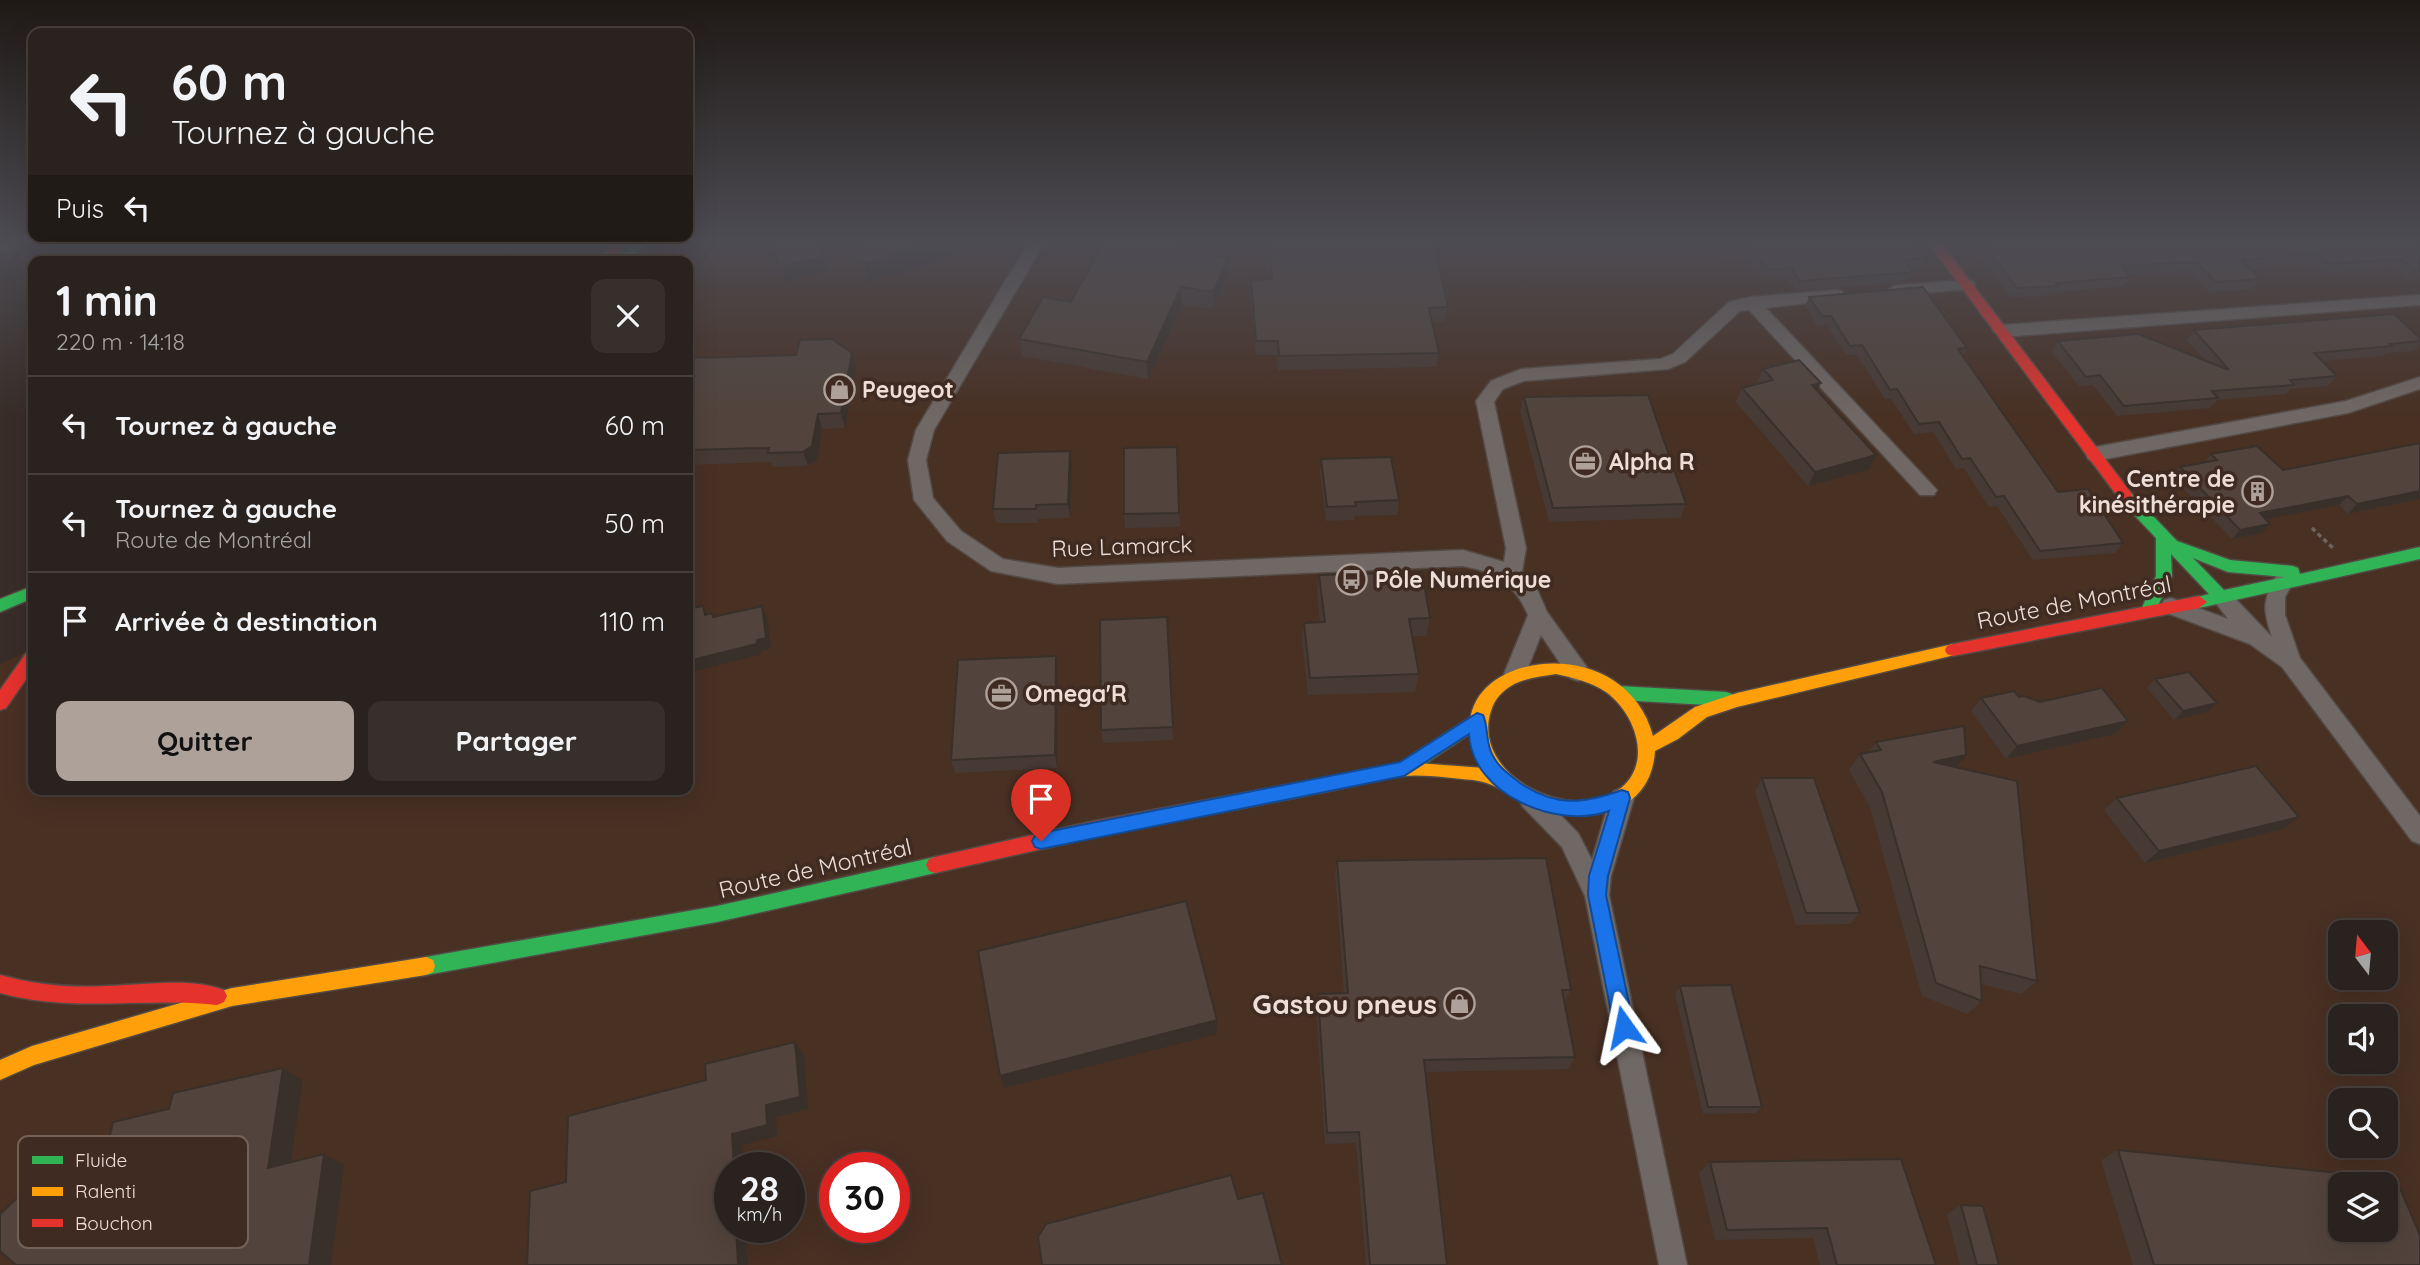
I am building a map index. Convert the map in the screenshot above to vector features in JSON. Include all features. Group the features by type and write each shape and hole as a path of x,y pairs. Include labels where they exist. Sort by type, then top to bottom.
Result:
{"main road":[{"path":"1978,299 2129,501 2222,598"},
{"path":"2163,538 2228,566 2317,574"},
{"path":"2149,610 2164,580 2163,538"},
{"name":"Route de Montréal","path":"1648,746 1672,734 1701,712 1737,700 1976,645 2222,598 2317,574 2420,553"},
{"path":"0,606 28,594"},
{"path":"0,703 28,664"},
{"path":"1545,668 1578,672 1600,680 1619,693 1635,709 1644,727 1648,746 1642,775 1637,784 1622,798 1602,806 1579,809 1555,807 1531,800 1501,779 1486,760 1478,740 1477,720 1483,701 1496,685 1515,674 1545,668"},
{"name":"Route de Montréal","path":"1619,693 1737,700"},
{"name":"Route de Montréal","path":"1404,769 1477,720"},
{"name":"Route de Montréal","path":"0,1070 32,1056 232,997 717,914 1095,829 1404,769 1474,773 1501,779"},
{"name":"Route de Montréal","path":"0,984 14,991 69,996 180,992 232,997"}],"street":[{"name":"Rue Lamarck","path":"1003,299 925,430 917,460 924,500 954,536 998,566 1058,576 1463,558 1484,562 1511,574"},
{"path":"1578,672 1538,615 1529,593 1511,574 1516,548 1485,401 1490,391 1506,379 1521,375 1662,365 1679,358 1735,306 1787,299"},
{"path":"2002,331 2420,300"},
{"path":"1751,302 1927,490"},
{"path":"2095,454 2348,407 2420,383"},
{"path":"2283,582 2275,597 2274,615 2290,662"},
{"path":"2222,598 2258,639 2290,662 2420,834"},
{"path":"2171,606 2258,639"},
{"path":"1515,674 1538,615"},
{"path":"1597,895 1598,876 1622,798"},
{"path":"1531,800 1570,840 1597,895 1673,1265"}],"path":[{"path":"2312,528 2332,547"}],"shaded area":[{"path":"693,299 2420,299 2420,1265 0,1265 0,664 28,651 28,795 693,795"}],"building":[{"path":"1042,299 1071,302 1073,299 1176,299 1147,362 1019,339"},
{"path":"1253,299 1446,299 1448,307 1429,308 1439,353 1279,356 1278,341 1256,341"},
{"path":"1810,299 1932,299 1967,348 1958,349 2058,492 2088,489 2123,543 2040,551 2004,496 1996,497 1970,458 1962,459 1939,422 1919,424 1897,389 1890,390 1862,345 1850,346 1831,316 1822,316"},
{"path":"2394,314 2420,341 2314,353 2337,376 2290,380 2294,385 2212,391 2218,398 2124,406 2100,375 2086,377 2058,341 2138,334 2229,370 2194,330"},
{"path":"832,339 852,353 841,413 818,414 812,446 803,452 768,453 769,448 693,450 693,358 796,355 800,340"},
{"path":"1799,360 1821,383 1812,385 1876,455 1815,472 1742,388 1773,380 1763,369"},
{"path":"1648,395 1686,504 1553,508 1524,397"},
{"path":"2420,443 2420,491 2357,504 2348,496 2260,513 2270,524 2240,530 2180,467 2217,460 2211,454 2257,446 2283,470"},
{"path":"1177,447 1179,513 1124,514 1124,448"},
{"path":"1070,451 1068,504 1036,505 1036,509 993,509 998,453"},
{"path":"1391,457 1399,500 1355,502 1356,506 1327,507 1321,459"},
{"path":"1422,572 1430,618 1409,619 1419,674 1310,678 1304,623 1325,622 1319,575"},
{"path":"703,606 705,615 712,613 713,617 762,606 766,638 757,640 757,644 693,660 693,608"},
{"path":"1167,617 1173,727 1101,730 1100,620"},
{"path":"1056,656 1055,755 951,760 958,660"},
{"path":"2189,672 2217,703 2183,711 2155,679"},
{"path":"2102,688 2128,721 2017,746 1981,698 2014,691 2019,697 2024,696 2040,702"},
{"path":"1964,726 1966,755 1933,762 2017,781 2037,981 1980,966 1982,1001 1936,983 1882,792 1860,754 1881,750 1876,742"},
{"path":"2256,766 2299,817 2159,851 2117,798"},
{"path":"1762,778 1814,778 1860,913 1806,913"},
{"path":"1546,858 1571,990 1562,990 1575,1057 1424,1060 1447,1265 1370,1265 1359,1132 1327,1133 1318,994 1348,993 1337,861"},
{"path":"1186,901 1217,1020 1000,1076 978,951"},
{"path":"1731,985 1762,1107 1708,1107 1680,986"},
{"path":"795,1042 800,1097 766,1105 767,1125 732,1134 733,1152 714,1152 714,1243 737,1243 738,1265 527,1265 530,1191 566,1182 568,1116 706,1080 705,1064"},
{"path":"283,1068 268,1168 324,1154 309,1265 16,1265 0,1251 0,1214 18,1197 18,1248 248,1248 248,1136 110,1136 113,1122 169,1109 173,1093"},
{"path":"2118,1150 2329,1172 2328,1242 2398,1242 2398,1184 2420,1235 2420,1265 2154,1265"},
{"path":"1901,1159 1936,1265 1837,1265 1827,1228 1727,1230 1710,1162"},
{"path":"1231,1175 1238,1199 1263,1193 1282,1265 1042,1265 1038,1237 1046,1224"},
{"path":"1961,1205 1983,1206 1999,1265 1977,1265"}],"traffic: fast":[{"path":"2126,497 2222,598"},
{"path":"2149,610 2164,576 2163,538"},
{"path":"2179,546 2228,566 2293,572"},
{"path":"2199,602 2420,553"},
{"path":"0,606 28,594"},
{"path":"1619,693 1726,699"},
{"path":"1404,769 1477,720"},
{"path":"426,966 717,914 935,865"}],"traffic: slow":[{"path":"1649,746 1672,734 1701,712 1737,700 1953,650"},
{"path":"1556,668 1605,684 1620,694 1639,719 1647,748 1646,762 1633,788 1620,799 1596,808 1569,808 1542,801 1516,788 1495,771 1482,750 1478,726 1486,700 1492,692 1514,677 1556,668"},
{"path":"1324,785 1404,769 1474,773 1501,779"},
{"path":"0,1070 32,1056 232,997 426,966"}],"traffic: jam":[{"path":"1977,299 2126,497"},
{"path":"1953,650 2199,602"},
{"path":"0,703 28,664"},
{"path":"935,865 1095,829 1324,785"},
{"path":"0,984 53,995 190,993 217,996"}],"place":[{"name":"Peugeot","path":"839,389"},
{"name":"Alpha R","path":"1586,461"},
{"name":"Centre de kinésithérapie","path":"2258,491"},
{"name":"Pôle Numérique","path":"1352,579"},
{"name":"Omega'R","path":"1002,693"},
{"name":"Gastou pneus","path":"1460,1003"}],"route":[{"path":"1041,841 1404,769 1477,720 1478,740 1486,760 1501,779 1531,800 1555,807 1579,809 1602,806 1622,798 1598,876 1597,895 1624,1027"}]}
